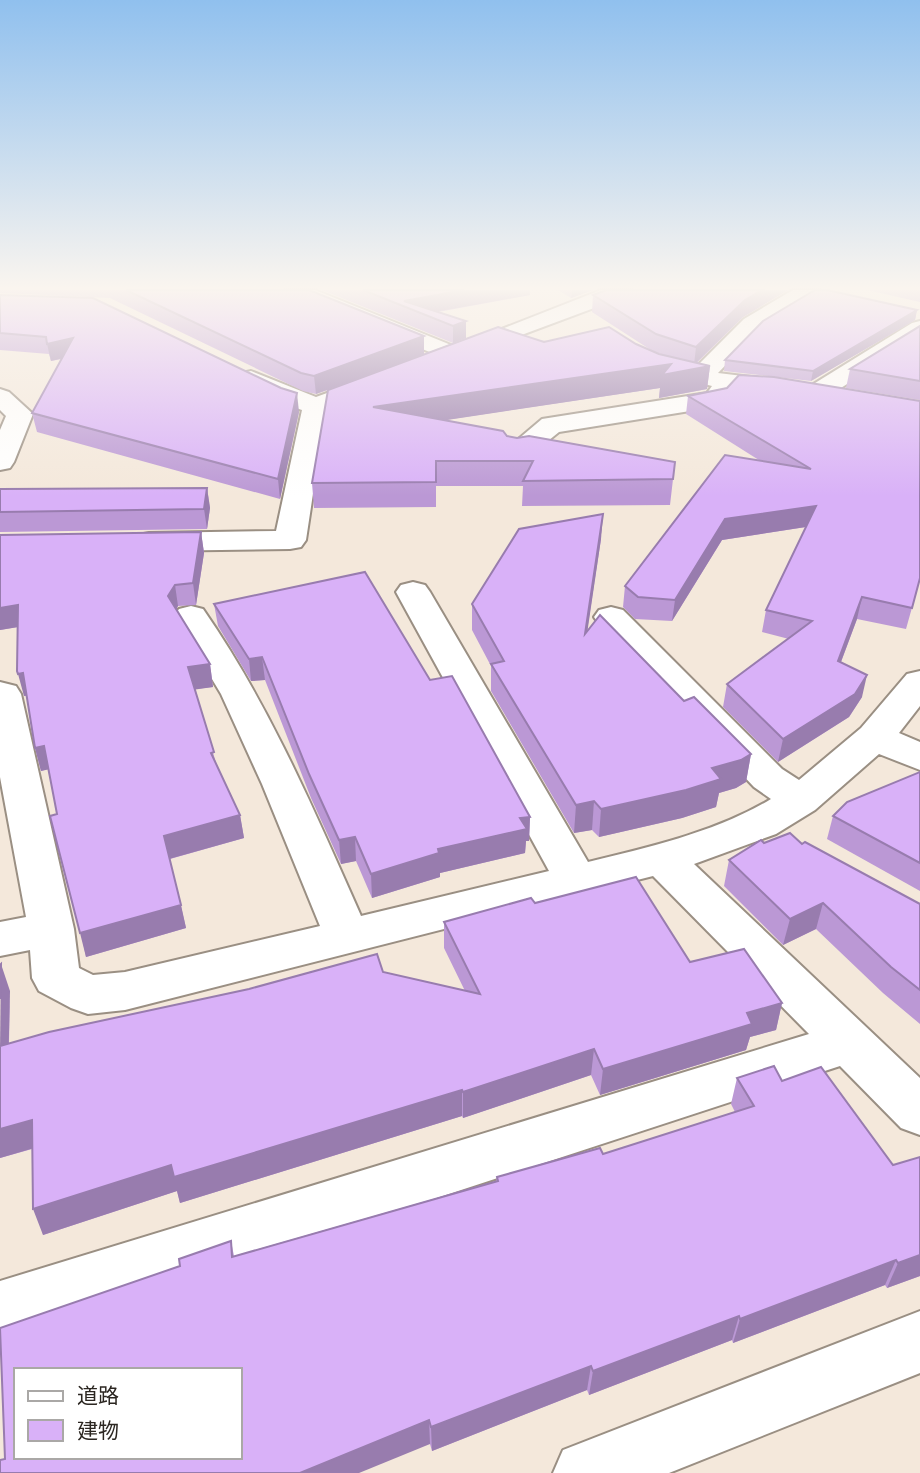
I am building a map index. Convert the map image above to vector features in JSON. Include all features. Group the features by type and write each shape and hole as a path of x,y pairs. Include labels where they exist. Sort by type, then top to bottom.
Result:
{"street":[{"path":"415,368 439,359"},
{"path":"646,359 667,369 729,383 771,385 855,400"},
{"path":"700,377 718,359"},
{"path":"816,393 860,359"},
{"path":"233,369 293,399 317,406"},
{"path":"124,542 290,540 312,414 317,406 390,378"},
{"path":"517,452 551,425 715,399 729,383"},
{"path":"0,397 15,406 20,414 0,462"},
{"path":"413,592 577,881"},
{"path":"191,616 239,694 282,784 347,936"},
{"path":"611,617 768,778 801,800"},
{"path":"0,692 3,694 51,929 56,978 88,995 125,990 662,859 780,835 801,800 875,737 920,682"},
{"path":"875,737 920,757"},
{"path":"662,859 920,1112"},
{"path":"0,939 51,929"},
{"path":"0,1311 847,1043"},
{"path":"586,1473 920,1342"}],"building":[{"path":"62,359 220,359 297,393 278,479 32,413"},
{"path":"271,359 361,359 314,376"},
{"path":"412,359 679,359 710,366 662,375 671,364 373,407 503,431 507,436 517,438 529,436 675,462 673,479 523,481 533,461 436,461 436,482 312,483 328,390"},
{"path":"726,359 834,359 813,371"},
{"path":"867,359 920,359 920,381 850,369"},
{"path":"739,375 774,377 920,401 920,578 912,608 862,597 838,661 867,675 855,694 783,739 727,684 812,621 766,610 816,506 725,519 675,600 638,597 625,586 725,455 811,469 688,396 727,388"},
{"path":"207,488 204,509 0,512 0,489"},
{"path":"603,514 585,634 600,615 684,701 694,697 751,754 741,760 712,768 721,779 686,790 601,809 594,801 576,805 491,664 504,661 472,604 519,529"},
{"path":"201,532 193,583 175,585 168,596 210,664 188,667 214,752 211,753 240,815 164,836 181,905 80,933 50,816 57,814 44,746 35,748 23,673 18,674 17,671 18,605 0,608 0,535"},
{"path":"365,572 430,680 452,676 530,817 520,818 527,829 438,849 439,853 371,874 355,837 339,840 262,657 249,659 214,604"},
{"path":"920,772 920,863 833,816 847,802"},
{"path":"790,833 802,844 805,842 920,904 920,990 891,967 823,903 790,919 729,860 761,840 764,843"},
{"path":"636,877 690,962 744,949 782,1003 747,1013 752,1024 603,1069 594,1049 463,1092 462,1090 174,1177 171,1165 33,1209 32,1120 0,1129 0,1046 49,1032 249,989 377,954 383,972 480,994 444,922 531,898 535,903"},
{"path":"774,1066 782,1081 821,1067 893,1165 920,1157 920,1255 898,1263 896,1260 593,1371 591,1366 431,1427 429,1420 300,1473 0,1473 0,1460 5,1459 0,1328 180,1266 179,1259 231,1241 232,1257 498,1181 497,1177 600,1148 603,1154 754,1106 737,1078"}]}
